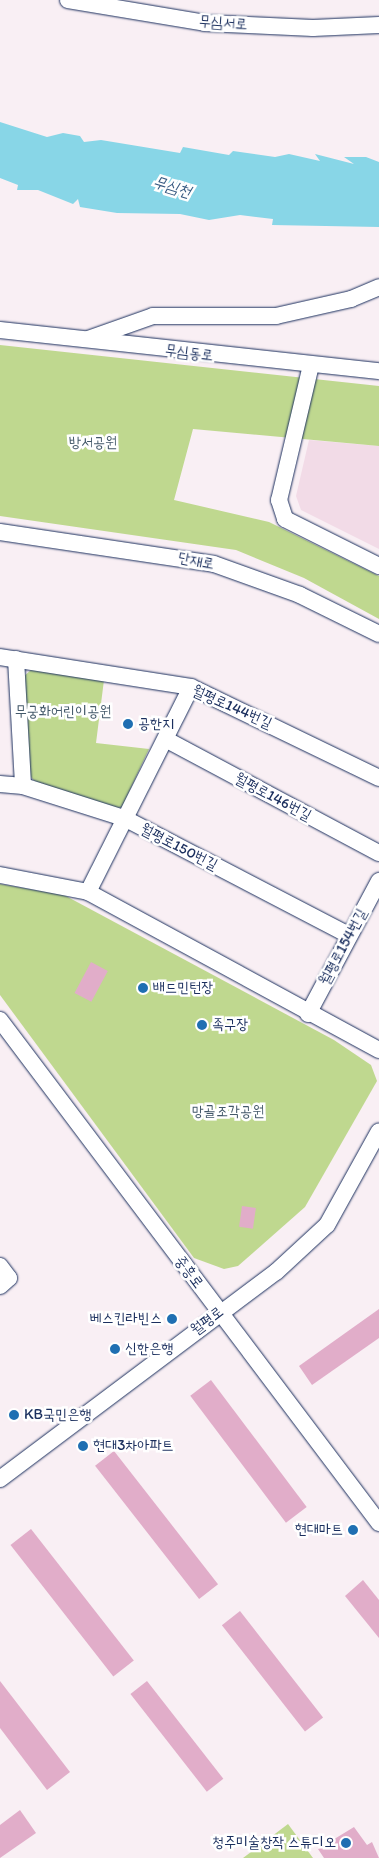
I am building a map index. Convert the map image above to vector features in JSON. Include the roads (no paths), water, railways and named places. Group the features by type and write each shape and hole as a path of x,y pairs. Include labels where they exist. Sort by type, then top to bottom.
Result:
{"street":[{"name":"무심서로","path":"68,0 204,22 313,28 379,25"},
{"path":"83,341 153,316 276,316 352,299 379,287"},
{"name":"무심동로","path":"0,330 83,341 379,371"},
{"path":"311,365 279,500 285,519 379,566"},
{"name":"단재로","path":"0,532 214,564 300,594 379,634"},
{"name":"월평로144번길","path":"23,786 8,658 191,687 379,778"},
{"path":"88,892 124,818 167,740 191,687"},
{"name":"월평로146번길","path":"167,740 379,853"},
{"name":"월평로150번길","path":"0,784 23,786 124,818 349,935"},
{"path":"0,875 88,892 308,1014 379,1050"},
{"name":"월평로154번길","path":"308,1014 379,881"},
{"name":"중흥로","path":"0,1020 379,1523"},
{"name":"월평로","path":"0,1479 219,1312 276,1272 327,1225 379,1131"},
{"path":"0,1266 9,1278 0,1286"}],"water":[{"name":"무심천","path":"0,122 47,137 63,133 80,136 84,142 101,140 180,153 183,147 229,155 233,151 275,157 289,154 320,161 315,154 354,164 344,157 366,157 379,162 379,227 272,225 273,219 240,215 209,220 180,214 117,213 80,207 78,199 73,204 38,190 17,190 18,185 0,178"}],"place":[{"name":"공한지","path":"128,724"},
{"name":"배드민턴장","path":"143,988"},
{"name":"족구장","path":"202,1025"},
{"name":"베스킨라빈스","path":"172,1319"},
{"name":"신한은행","path":"115,1349"},
{"name":"KB국민은행","path":"14,1415"},
{"name":"현대3차아파트","path":"83,1446"},
{"name":"현대마트","path":"353,1530"},
{"name":"청주미술창작 스튜디오","path":"346,1843"}],"park label":[{"name":"방서공원","path":"93,443"},
{"name":"무궁화어린이공원","path":"63,712"},
{"name":"망골조각공원","path":"228,1112"}]}
